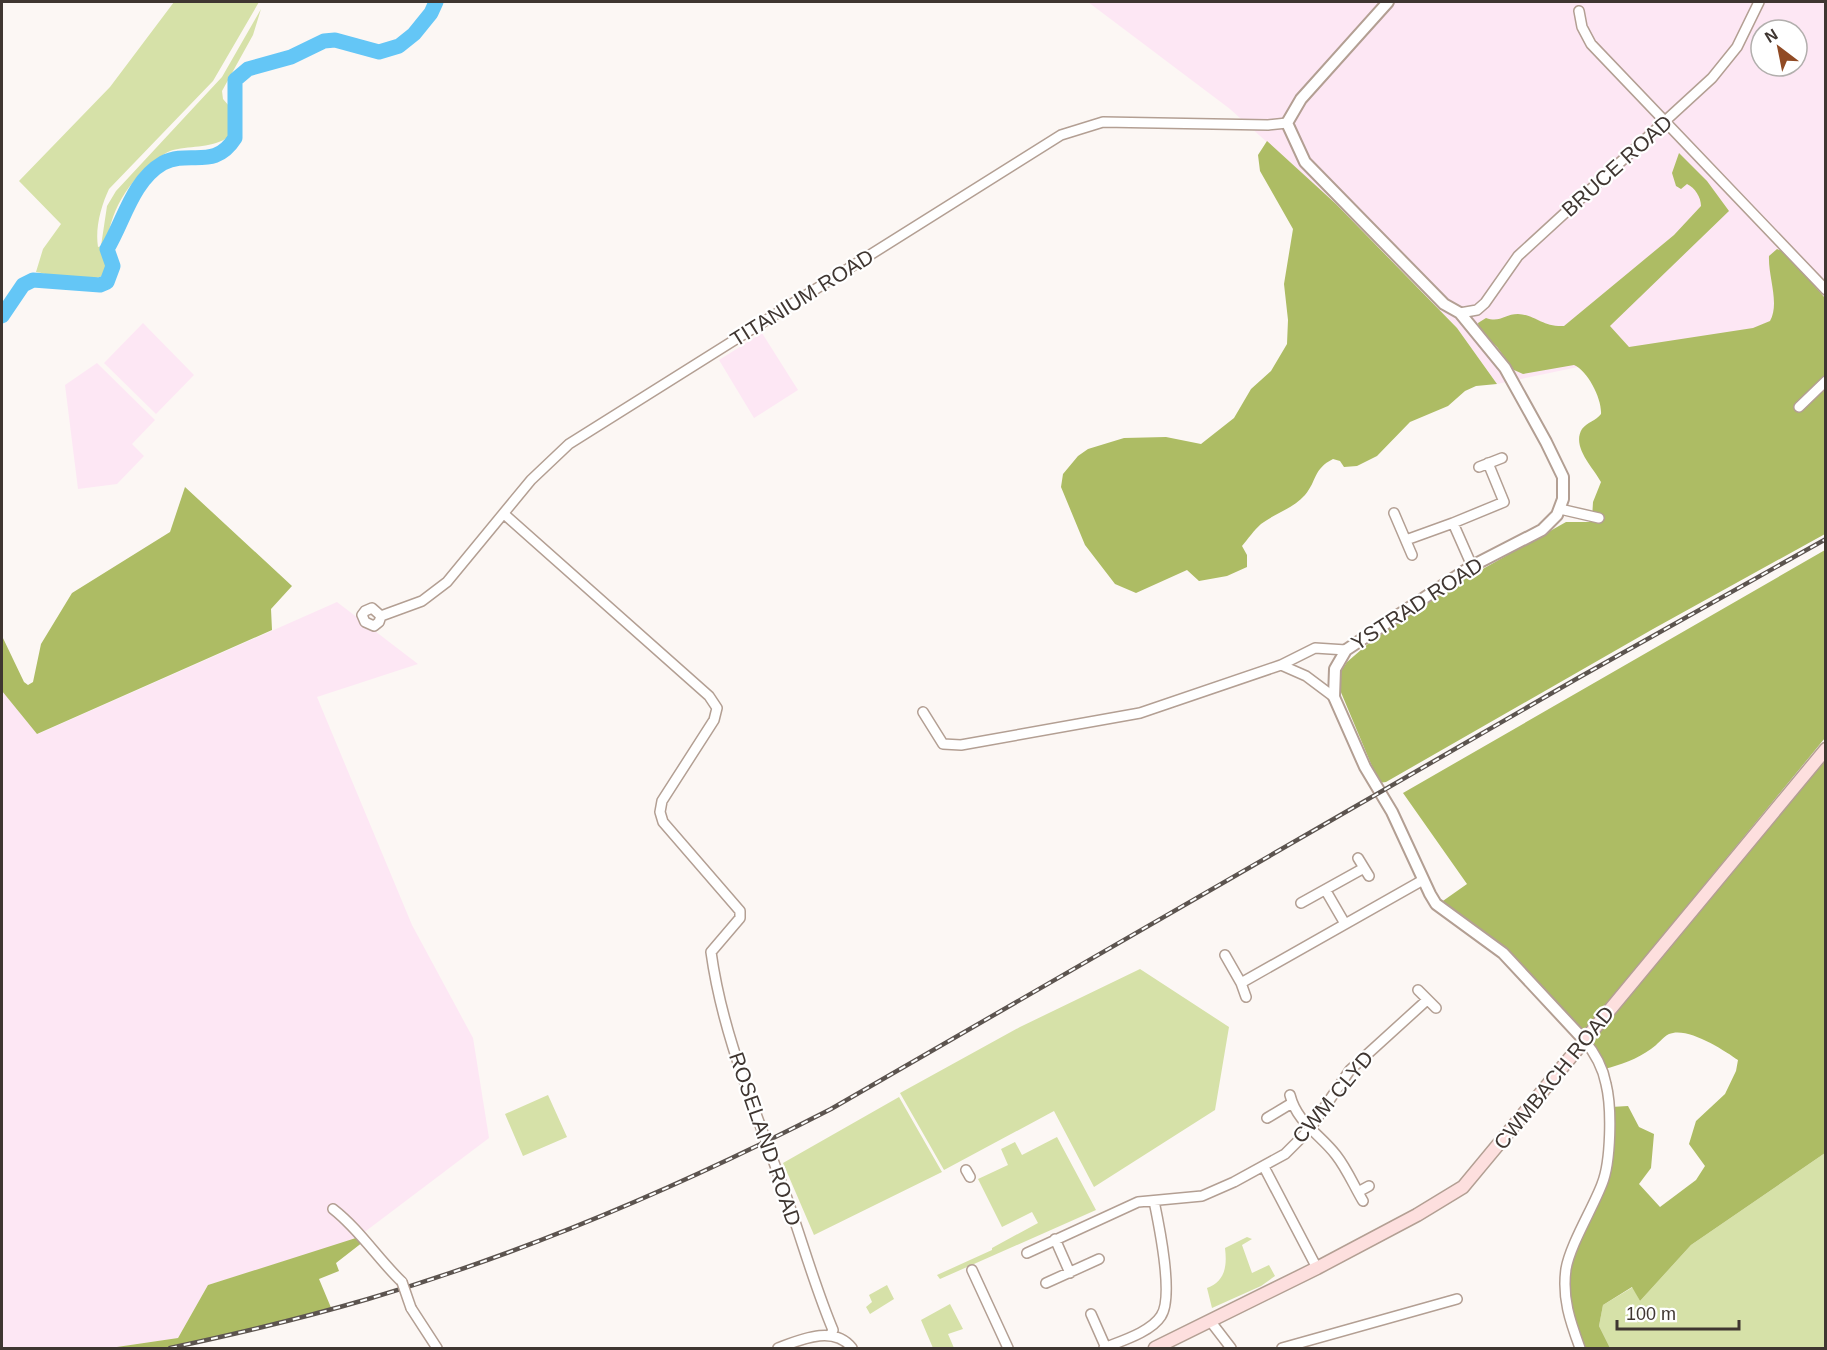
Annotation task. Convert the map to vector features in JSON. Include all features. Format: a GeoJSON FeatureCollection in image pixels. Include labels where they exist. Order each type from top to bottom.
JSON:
{"type":"FeatureCollection","features":[{"type":"Feature","properties":{"kind":"main road","name":"CWMBACH ROAD"},"geometry":{"type":"LineString","coordinates":[[1155,1348],[1317,1268],[1417,1215],[1463,1186],[1826,749]]}},
{"type":"Feature","properties":{"kind":"street"},"geometry":{"type":"LineString","coordinates":[[1388,2],[1301,99],[1287,123],[1301,156],[1311,169],[1444,304],[1461,313],[1505,368],[1563,477],[1563,500],[1560,509],[1599,518]]}},
{"type":"Feature","properties":{"kind":"street","name":"BRUCE ROAD"},"geometry":{"type":"LineString","coordinates":[[1461,313],[1477,310],[1485,303],[1518,256],[1665,123],[1726,62],[1748,27],[1759,2]]}},
{"type":"Feature","properties":{"kind":"street"},"geometry":{"type":"LineString","coordinates":[[1579,11],[1582,27],[1591,44],[1826,290]]}},
{"type":"Feature","properties":{"kind":"street","name":"TITANIUM ROAD"},"geometry":{"type":"LineString","coordinates":[[381,616],[422,601],[439,590],[531,480],[569,444],[1061,135],[1103,122],[1268,125],[1287,123]]}},
{"type":"Feature","properties":{"kind":"street"},"geometry":{"type":"LineString","coordinates":[[1799,407],[1826,381]]}},
{"type":"Feature","properties":{"kind":"street"},"geometry":{"type":"LineString","coordinates":[[1406,540],[1509,500],[1484,465],[1502,458]]}},
{"type":"Feature","properties":{"kind":"street","name":"YSTRAD ROAD"},"geometry":{"type":"LineString","coordinates":[[1560,509],[1542,530],[1472,566],[1346,650],[1335,669],[1334,697],[1365,767],[1392,812],[1436,904],[1503,953],[1595,1053],[1609,1104],[1608,1152],[1604,1181],[1567,1265],[1564,1290],[1568,1314],[1580,1348]]}},
{"type":"Feature","properties":{"kind":"street"},"geometry":{"type":"LineString","coordinates":[[1394,513],[1412,555]]}},
{"type":"Feature","properties":{"kind":"street","name":"ROSELAND ROAD"},"geometry":{"type":"LineString","coordinates":[[504,514],[709,696],[717,708],[714,720],[662,801],[660,812],[663,822],[740,911],[740,918],[717,942],[711,952],[716,992],[736,1060],[833,1330],[831,1334]]}},
{"type":"Feature","properties":{"kind":"street"},"geometry":{"type":"LineString","coordinates":[[1453,523],[1472,566]]}},
{"type":"Feature","properties":{"kind":"street"},"geometry":{"type":"LineString","coordinates":[[923,712],[943,744],[961,745],[1140,713],[1281,665],[1315,648],[1346,650]]}},
{"type":"Feature","properties":{"kind":"street"},"geometry":{"type":"LineString","coordinates":[[1281,665],[1306,676],[1334,697]]}},
{"type":"Feature","properties":{"kind":"street"},"geometry":{"type":"LineString","coordinates":[[1300,903],[1366,872],[1358,858]]}},
{"type":"Feature","properties":{"kind":"street"},"geometry":{"type":"LineString","coordinates":[[1241,982],[1344,922],[1423,880]]}},
{"type":"Feature","properties":{"kind":"street"},"geometry":{"type":"LineString","coordinates":[[1326,891],[1344,922]]}},
{"type":"Feature","properties":{"kind":"street"},"geometry":{"type":"LineString","coordinates":[[1225,955],[1241,982],[1246,997]]}},
{"type":"Feature","properties":{"kind":"street"},"geometry":{"type":"LineString","coordinates":[[1418,990],[1436,1008]]}},
{"type":"Feature","properties":{"kind":"street","name":"CWM CLYD"},"geometry":{"type":"LineString","coordinates":[[1027,1253],[1138,1202],[1202,1196],[1264,1167],[1285,1154],[1309,1130],[1350,1071],[1427,1000]]}},
{"type":"Feature","properties":{"kind":"street"},"geometry":{"type":"LineString","coordinates":[[1267,1118],[1291,1099],[1309,1130],[1323,1138],[1339,1158],[1360,1196],[1369,1186]]}},
{"type":"Feature","properties":{"kind":"street"},"geometry":{"type":"LineString","coordinates":[[1264,1167],[1317,1268]]}},
{"type":"Feature","properties":{"kind":"street"},"geometry":{"type":"LineString","coordinates":[[1091,1314],[1105,1348],[1150,1327],[1161,1317],[1168,1297],[1154,1201]]}},
{"type":"Feature","properties":{"kind":"street"},"geometry":{"type":"LineString","coordinates":[[333,1209],[360,1233],[402,1282],[411,1308],[437,1348]]}},
{"type":"Feature","properties":{"kind":"street"},"geometry":{"type":"LineString","coordinates":[[1055,1239],[1070,1272]]}},
{"type":"Feature","properties":{"kind":"street"},"geometry":{"type":"LineString","coordinates":[[1046,1283],[1099,1259]]}},
{"type":"Feature","properties":{"kind":"street"},"geometry":{"type":"LineString","coordinates":[[972,1277],[1008,1348]]}},
{"type":"Feature","properties":{"kind":"street"},"geometry":{"type":"LineString","coordinates":[[1282,1348],[1450,1298]]}},
{"type":"Feature","properties":{"kind":"street"},"geometry":{"type":"LineString","coordinates":[[1211,1322],[1231,1348]]}},
{"type":"Feature","properties":{"kind":"street"},"geometry":{"type":"LineString","coordinates":[[778,1348],[831,1334],[844,1339],[852,1348]]}},
{"type":"Feature","properties":{"kind":"shaded area"},"geometry":{"type":"Polygon","coordinates":[[[1088,2],[1825,2],[1825,346],[1583,366],[1497,384],[1457,328],[1336,204],[1230,109],[1088,2]]]}},
{"type":"Feature","properties":{"kind":"shaded area"},"geometry":{"type":"Polygon","coordinates":[[[143,323],[194,375],[156,414],[104,363],[143,323]]]}},
{"type":"Feature","properties":{"kind":"shaded area"},"geometry":{"type":"Polygon","coordinates":[[[762,333],[798,390],[754,418],[719,360],[762,333]]]}},
{"type":"Feature","properties":{"kind":"shaded area"},"geometry":{"type":"Polygon","coordinates":[[[97,363],[155,420],[132,444],[144,456],[117,484],[78,489],[65,385],[97,363]]]}},
{"type":"Feature","properties":{"kind":"shaded area"},"geometry":{"type":"Polygon","coordinates":[[[337,602],[418,664],[317,697],[412,925],[473,1038],[489,1138],[354,1240],[208,1285],[178,1338],[110,1348],[2,1348],[2,691],[38,734],[337,602]]]}},
{"type":"Feature","properties":{"kind":"green space"},"geometry":{"type":"Polygon","coordinates":[[[174,2],[259,2],[213,81],[109,189],[99,217],[98,247],[101,246],[107,206],[116,191],[222,77],[261,9],[253,35],[222,91],[223,99],[236,114],[230,136],[209,145],[170,151],[141,173],[122,198],[110,225],[107,240],[107,272],[101,276],[84,279],[36,272],[43,249],[61,224],[19,181],[110,87],[174,2]]]}},
{"type":"Feature","properties":{"kind":"green space"},"geometry":{"type":"Polygon","coordinates":[[[1267,141],[1336,204],[1457,328],[1497,384],[1476,386],[1465,391],[1448,406],[1410,422],[1377,456],[1357,466],[1344,467],[1340,461],[1333,459],[1327,463],[1300,500],[1261,524],[1242,546],[1247,555],[1247,567],[1227,576],[1199,581],[1187,570],[1136,593],[1115,584],[1085,545],[1061,487],[1063,474],[1078,456],[1088,449],[1124,438],[1166,437],[1201,444],[1234,418],[1251,389],[1271,371],[1287,344],[1288,320],[1284,284],[1293,229],[1260,171],[1258,155],[1267,141]]]}},
{"type":"Feature","properties":{"kind":"green space"},"geometry":{"type":"Polygon","coordinates":[[[1679,153],[1707,181],[1729,211],[1610,326],[1629,347],[1753,328],[1770,321],[1774,298],[1769,256],[1777,249],[1785,252],[1825,298],[1825,534],[1653,629],[1386,782],[1379,783],[1340,690],[1341,671],[1347,662],[1376,637],[1458,583],[1566,522],[1589,522],[1592,519],[1593,502],[1601,482],[1579,443],[1582,429],[1601,414],[1597,393],[1589,379],[1574,365],[1523,374],[1514,370],[1497,347],[1479,330],[1478,323],[1486,318],[1499,319],[1518,314],[1530,316],[1550,325],[1564,326],[1674,235],[1701,206],[1699,196],[1690,186],[1687,184],[1681,189],[1676,186],[1672,173],[1679,153]]]}},
{"type":"Feature","properties":{"kind":"green space"},"geometry":{"type":"Polygon","coordinates":[[[185,487],[292,586],[271,609],[272,630],[37,734],[2,691],[2,636],[24,682],[28,685],[33,682],[41,644],[72,593],[170,532],[185,487]]]}},
{"type":"Feature","properties":{"kind":"green space"},"geometry":{"type":"Polygon","coordinates":[[[1825,550],[1825,738],[1588,1027],[1579,1029],[1504,952],[1440,903],[1467,884],[1403,793],[1825,550]]]}},
{"type":"Feature","properties":{"kind":"green space"},"geometry":{"type":"Polygon","coordinates":[[[1825,756],[1825,1153],[1691,1245],[1640,1301],[1632,1287],[1603,1305],[1599,1326],[1610,1348],[1581,1348],[1570,1313],[1568,1265],[1608,1181],[1611,1107],[1628,1106],[1639,1127],[1654,1134],[1651,1168],[1639,1184],[1660,1207],[1696,1180],[1705,1166],[1689,1144],[1696,1121],[1725,1094],[1736,1071],[1738,1060],[1705,1040],[1677,1032],[1667,1035],[1651,1049],[1634,1059],[1604,1069],[1590,1042],[1825,756]]]}},
{"type":"Feature","properties":{"kind":"green space"},"geometry":{"type":"Polygon","coordinates":[[[1140,969],[1229,1027],[1215,1110],[1094,1187],[1054,1111],[944,1170],[900,1093],[1020,1027],[1140,969]]]}},
{"type":"Feature","properties":{"kind":"green space"},"geometry":{"type":"Polygon","coordinates":[[[548,1095],[567,1137],[523,1156],[505,1114],[548,1095]]]}},
{"type":"Feature","properties":{"kind":"green space"},"geometry":{"type":"Polygon","coordinates":[[[899,1097],[942,1172],[814,1235],[783,1163],[899,1097]]]}},
{"type":"Feature","properties":{"kind":"green space"},"geometry":{"type":"Polygon","coordinates":[[[1057,1137],[1096,1210],[940,1279],[937,1275],[992,1250],[1038,1223],[1032,1212],[1002,1227],[978,1179],[1008,1165],[1001,1149],[1015,1142],[1022,1155],[1057,1137]]]}},
{"type":"Feature","properties":{"kind":"green space"},"geometry":{"type":"Polygon","coordinates":[[[1825,1153],[1825,1348],[1610,1348],[1599,1326],[1603,1305],[1633,1287],[1640,1301],[1691,1245],[1825,1153]]]}},
{"type":"Feature","properties":{"kind":"green space"},"geometry":{"type":"Polygon","coordinates":[[[359,1237],[363,1242],[336,1263],[339,1271],[319,1279],[332,1310],[172,1348],[110,1348],[178,1338],[208,1285],[359,1237]]]}},
{"type":"Feature","properties":{"kind":"green space"},"geometry":{"type":"Polygon","coordinates":[[[1247,1237],[1252,1239],[1242,1245],[1252,1273],[1269,1265],[1275,1276],[1261,1286],[1212,1308],[1207,1288],[1222,1277],[1226,1260],[1225,1248],[1247,1237]]]}},
{"type":"Feature","properties":{"kind":"green space"},"geometry":{"type":"Polygon","coordinates":[[[887,1285],[894,1299],[870,1314],[866,1307],[872,1302],[869,1295],[887,1285]]]}},
{"type":"Feature","properties":{"kind":"green space"},"geometry":{"type":"Polygon","coordinates":[[[950,1304],[963,1329],[948,1334],[954,1348],[933,1348],[921,1320],[950,1304]]]}},
{"type":"Feature","properties":{"kind":"waterway"},"geometry":{"type":"LineString","coordinates":[[2,316],[23,285],[33,280],[100,285],[107,282],[113,266],[107,249],[130,202],[144,180],[163,163],[173,159],[201,158],[219,154],[235,138],[235,80],[248,69],[291,57],[324,41],[335,40],[379,52],[399,46],[414,34],[431,13],[436,2]]}},
{"type":"Feature","properties":{"kind":"railway"},"geometry":{"type":"LineString","coordinates":[[170,1348],[344,1306],[487,1260],[604,1215],[775,1137],[831,1109],[1578,678],[1826,539]]}}]}
